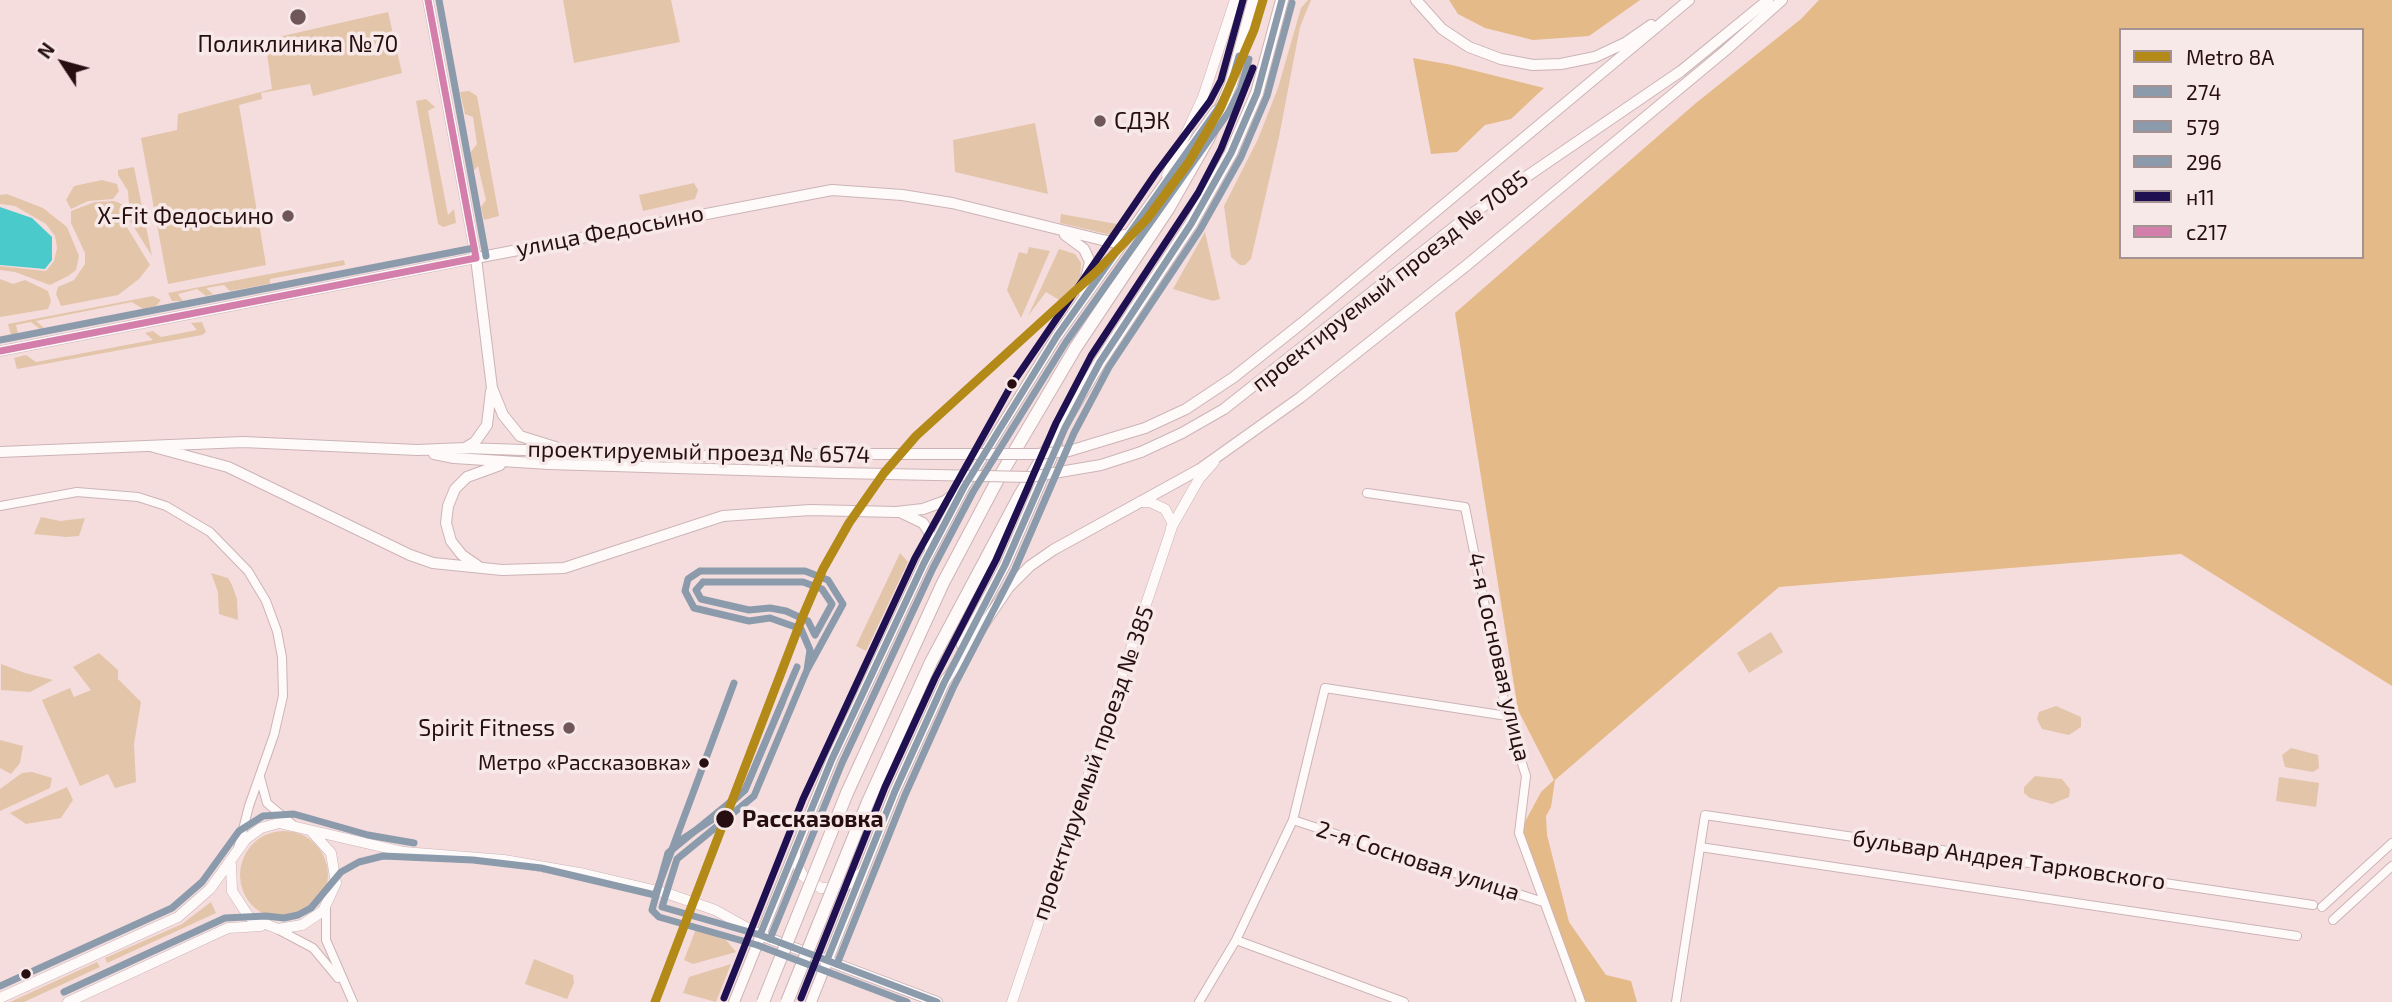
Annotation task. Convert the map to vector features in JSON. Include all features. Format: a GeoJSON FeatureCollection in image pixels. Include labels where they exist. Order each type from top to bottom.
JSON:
{"type":"FeatureCollection","features":[{"type":"Feature","properties":{"kind":"main road"},"geometry":{"type":"LineString","coordinates":[[763,1002],[847,793],[943,583],[996,481],[1076,347],[1183,184],[1209,137],[1231,84],[1254,0]]}},
{"type":"Feature","properties":{"kind":"main road"},"geometry":{"type":"LineString","coordinates":[[787,1002],[868,802],[963,597],[1020,495],[1100,362],[1191,223],[1231,153],[1257,93],[1282,0]]}},
{"type":"Feature","properties":{"kind":"main road"},"geometry":{"type":"LineString","coordinates":[[1416,0],[1441,29],[1469,47],[1501,59],[1533,65],[1560,64],[1595,57],[1625,43],[1689,0]]}},
{"type":"Feature","properties":{"kind":"main road","name":"проектируемый проезд № 7085"},"geometry":{"type":"LineString","coordinates":[[1145,428],[1186,409],[1292,331],[1588,88],[1689,0]]}},
{"type":"Feature","properties":{"kind":"main road","name":"проектируемый проезд № 7085"},"geometry":{"type":"LineString","coordinates":[[1141,452],[1224,409],[1463,220],[1681,71],[1768,0]]}},
{"type":"Feature","properties":{"kind":"main road"},"geometry":{"type":"LineString","coordinates":[[944,683],[1009,587],[1030,566],[1053,550],[1226,451],[1301,397],[1467,265],[1726,50],[1782,0]]}},
{"type":"Feature","properties":{"kind":"main road"},"geometry":{"type":"LineString","coordinates":[[734,1002],[797,840],[930,552],[964,487],[1000,425],[1077,305],[1165,179],[1200,135],[1231,84]]}},
{"type":"Feature","properties":{"kind":"main road","name":"улица Федосьино"},"geometry":{"type":"LineString","coordinates":[[475,258],[832,190],[917,197],[1113,242],[1136,224]]}},
{"type":"Feature","properties":{"kind":"main road"},"geometry":{"type":"LineString","coordinates":[[1057,230],[1084,249],[1090,261],[1088,278],[1077,305]]}},
{"type":"Feature","properties":{"kind":"main road"},"geometry":{"type":"LineString","coordinates":[[465,448],[475,442],[487,425],[492,388],[475,258]]}},
{"type":"Feature","properties":{"kind":"main road"},"geometry":{"type":"LineString","coordinates":[[811,1002],[865,866],[944,683],[1005,565],[1050,460],[1100,362]]}},
{"type":"Feature","properties":{"kind":"main road"},"geometry":{"type":"LineString","coordinates":[[492,388],[513,431],[527,439],[568,451]]}},
{"type":"Feature","properties":{"kind":"main road","name":"проектируемый проезд № 6574"},"geometry":{"type":"LineString","coordinates":[[0,452],[243,442],[417,450],[465,448],[699,456],[1037,454],[1069,451],[1145,428]]}},
{"type":"Feature","properties":{"kind":"main road"},"geometry":{"type":"LineString","coordinates":[[150,446],[228,467],[410,555],[433,562],[526,571],[564,568],[723,516],[810,510],[896,512],[934,505],[964,487]]}},
{"type":"Feature","properties":{"kind":"main road","name":"проектируемый проезд № 6574"},"geometry":{"type":"LineString","coordinates":[[417,450],[454,458],[518,462],[1030,477],[1101,465],[1141,452]]}},
{"type":"Feature","properties":{"kind":"main road"},"geometry":{"type":"LineString","coordinates":[[481,568],[462,555],[451,541],[446,514],[451,497],[461,482],[475,472],[518,462]]}},
{"type":"Feature","properties":{"kind":"main road"},"geometry":{"type":"LineString","coordinates":[[896,512],[923,523],[931,540],[930,552]]}},
{"type":"Feature","properties":{"kind":"main road"},"geometry":{"type":"LineString","coordinates":[[760,935],[937,1002]]}},
{"type":"Feature","properties":{"kind":"street"},"geometry":{"type":"LineString","coordinates":[[428,0],[475,258]]}},
{"type":"Feature","properties":{"kind":"street"},"geometry":{"type":"LineString","coordinates":[[1165,179],[1203,97],[1236,0]]}},
{"type":"Feature","properties":{"kind":"street","name":"улица Федосьино"},"geometry":{"type":"LineString","coordinates":[[0,351],[475,258]]}},
{"type":"Feature","properties":{"kind":"street","name":"проектируемый проезд № 385"},"geometry":{"type":"LineString","coordinates":[[1012,1002],[1172,526],[1199,479],[1226,451]]}},
{"type":"Feature","properties":{"kind":"street"},"geometry":{"type":"LineString","coordinates":[[0,506],[77,492],[129,495],[166,506],[225,544],[261,591],[272,618],[282,657],[282,707],[230,872],[234,897],[249,917],[265,926]]}},
{"type":"Feature","properties":{"kind":"street","name":"4-я Сосновая улица"},"geometry":{"type":"LineString","coordinates":[[1367,493],[1465,507],[1507,716],[1526,776],[1519,833],[1581,1002]]}},
{"type":"Feature","properties":{"kind":"street"},"geometry":{"type":"LineString","coordinates":[[1138,502],[1150,502],[1165,509],[1172,526]]}},
{"type":"Feature","properties":{"kind":"street"},"geometry":{"type":"LineString","coordinates":[[1199,1002],[1236,940],[1293,820],[1325,688],[1507,716]]}},
{"type":"Feature","properties":{"kind":"street"},"geometry":{"type":"LineString","coordinates":[[260,774],[261,791],[267,803],[292,824],[309,830],[404,852],[504,860],[585,874],[666,893],[715,910],[760,935]]}},
{"type":"Feature","properties":{"kind":"street","name":"бульвар Андрея Тарковского"},"geometry":{"type":"LineString","coordinates":[[2297,936],[1700,846],[1705,815],[2317,906],[2392,842]]}},
{"type":"Feature","properties":{"kind":"street","name":"2-я Сосновая улица"},"geometry":{"type":"LineString","coordinates":[[1293,820],[1543,902]]}},
{"type":"Feature","properties":{"kind":"street"},"geometry":{"type":"LineString","coordinates":[[0,998],[178,917],[211,889],[236,851],[261,828],[292,824]]}},
{"type":"Feature","properties":{"kind":"street"},"geometry":{"type":"LineString","coordinates":[[309,830],[327,847],[335,864],[335,883],[327,906],[326,940],[353,1002]]}},
{"type":"Feature","properties":{"kind":"street"},"geometry":{"type":"LineString","coordinates":[[797,840],[795,855],[798,870],[808,881],[821,888],[844,887],[856,879],[865,866]]}},
{"type":"Feature","properties":{"kind":"street"},"geometry":{"type":"LineString","coordinates":[[1676,1002],[1700,846]]}},
{"type":"Feature","properties":{"kind":"street"},"geometry":{"type":"LineString","coordinates":[[2333,920],[2392,866]]}},
{"type":"Feature","properties":{"kind":"street"},"geometry":{"type":"LineString","coordinates":[[278,929],[308,923],[327,906]]}},
{"type":"Feature","properties":{"kind":"street"},"geometry":{"type":"LineString","coordinates":[[68,1002],[228,928],[265,926],[278,929],[313,948],[348,992]]}},
{"type":"Feature","properties":{"kind":"street"},"geometry":{"type":"LineString","coordinates":[[1236,940],[1404,1002]]}},
{"type":"Feature","properties":{"kind":"shaded area"},"geometry":{"type":"Polygon","coordinates":[[[563,0],[671,0],[680,42],[574,63],[563,0]]]}},
{"type":"Feature","properties":{"kind":"shaded area"},"geometry":{"type":"Polygon","coordinates":[[[1311,0],[1300,27],[1279,137],[1251,259],[1245,265],[1240,265],[1231,257],[1224,206],[1258,139],[1278,88],[1301,8],[1311,0]]]}},
{"type":"Feature","properties":{"kind":"shaded area"},"geometry":{"type":"Polygon","coordinates":[[[1449,0],[1640,0],[1589,36],[1533,40],[1485,28],[1458,14],[1449,0]]]}},
{"type":"Feature","properties":{"kind":"shaded area"},"geometry":{"type":"Polygon","coordinates":[[[1819,0],[2392,0],[2392,686],[2181,554],[1779,587],[1555,780],[1551,807],[1546,816],[1547,835],[1569,922],[1606,975],[1631,981],[1637,1002],[1583,1002],[1519,833],[1541,792],[1554,780],[1518,710],[1455,313],[1696,103],[1801,19],[1819,0]]]}},
{"type":"Feature","properties":{"kind":"shaded area"},"geometry":{"type":"Polygon","coordinates":[[[388,12],[402,73],[313,96],[310,84],[261,93],[262,99],[239,105],[266,265],[168,284],[141,138],[177,130],[178,114],[272,89],[265,40],[388,12]]]}},
{"type":"Feature","properties":{"kind":"shaded area"},"geometry":{"type":"Polygon","coordinates":[[[1413,58],[1544,88],[1511,119],[1485,125],[1457,152],[1431,154],[1413,58]]]}},
{"type":"Feature","properties":{"kind":"shaded area"},"geometry":{"type":"Polygon","coordinates":[[[469,91],[477,96],[499,216],[484,220],[481,207],[486,200],[478,166],[473,171],[470,153],[477,144],[473,117],[465,114],[460,92],[469,91]]]}},
{"type":"Feature","properties":{"kind":"shaded area"},"geometry":{"type":"Polygon","coordinates":[[[426,99],[435,107],[428,111],[448,215],[454,209],[456,223],[443,227],[438,224],[416,101],[426,99]]]}},
{"type":"Feature","properties":{"kind":"shaded area"},"geometry":{"type":"Polygon","coordinates":[[[1035,123],[1048,194],[955,172],[953,140],[1035,123]]]}},
{"type":"Feature","properties":{"kind":"shaded area"},"geometry":{"type":"Polygon","coordinates":[[[134,167],[152,256],[130,221],[128,191],[118,175],[118,170],[134,167]]]}},
{"type":"Feature","properties":{"kind":"shaded area"},"geometry":{"type":"Polygon","coordinates":[[[102,180],[117,184],[119,191],[113,199],[88,201],[71,209],[66,200],[74,186],[102,180]]]}},
{"type":"Feature","properties":{"kind":"shaded area"},"geometry":{"type":"Polygon","coordinates":[[[694,183],[698,190],[695,199],[643,211],[639,195],[694,183]]]}},
{"type":"Feature","properties":{"kind":"shaded area"},"geometry":{"type":"Polygon","coordinates":[[[7,194],[43,208],[67,227],[79,256],[76,270],[50,285],[15,272],[0,270],[0,266],[46,271],[54,261],[57,248],[55,236],[46,224],[15,206],[0,204],[0,195],[7,194]]]}},
{"type":"Feature","properties":{"kind":"shaded area"},"geometry":{"type":"Polygon","coordinates":[[[114,201],[124,205],[125,224],[150,265],[139,279],[118,295],[61,306],[56,294],[58,287],[74,280],[85,264],[85,253],[71,223],[71,211],[95,202],[114,201]]]}},
{"type":"Feature","properties":{"kind":"shaded area"},"geometry":{"type":"Polygon","coordinates":[[[1061,214],[1117,224],[1122,229],[1111,235],[1060,223],[1061,214]]]}},
{"type":"Feature","properties":{"kind":"shaded area"},"geometry":{"type":"Polygon","coordinates":[[[1205,232],[1220,299],[1213,301],[1173,289],[1205,232]]]}},
{"type":"Feature","properties":{"kind":"shaded area"},"geometry":{"type":"Polygon","coordinates":[[[1029,247],[1050,251],[1021,318],[1007,290],[1019,252],[1027,254],[1029,247]]]}},
{"type":"Feature","properties":{"kind":"shaded area"},"geometry":{"type":"Polygon","coordinates":[[[1059,249],[1075,254],[1081,263],[1080,281],[1066,304],[1046,292],[1028,316],[1059,249]]]}},
{"type":"Feature","properties":{"kind":"shaded area"},"geometry":{"type":"Polygon","coordinates":[[[344,260],[345,265],[270,279],[270,284],[230,291],[224,285],[206,288],[213,294],[206,296],[197,289],[178,294],[183,301],[172,301],[168,293],[344,260]]]}},
{"type":"Feature","properties":{"kind":"shaded area"},"geometry":{"type":"Polygon","coordinates":[[[0,279],[13,284],[25,280],[48,291],[51,301],[48,309],[0,317],[0,279]]]}},
{"type":"Feature","properties":{"kind":"shaded area"},"geometry":{"type":"Polygon","coordinates":[[[153,296],[161,300],[156,306],[143,309],[132,302],[36,321],[44,328],[40,329],[31,322],[16,325],[18,334],[11,335],[8,324],[153,296]]]}},
{"type":"Feature","properties":{"kind":"shaded area"},"geometry":{"type":"Polygon","coordinates":[[[202,322],[206,332],[202,335],[17,369],[14,358],[26,355],[36,362],[153,340],[145,333],[153,331],[161,337],[197,330],[191,323],[202,322]]]}},
{"type":"Feature","properties":{"kind":"shaded area"},"geometry":{"type":"Polygon","coordinates":[[[41,517],[60,521],[85,518],[79,536],[66,537],[34,534],[41,517]]]}},
{"type":"Feature","properties":{"kind":"shaded area"},"geometry":{"type":"Polygon","coordinates":[[[900,553],[908,562],[866,651],[856,646],[900,553]]]}},
{"type":"Feature","properties":{"kind":"shaded area"},"geometry":{"type":"Polygon","coordinates":[[[211,573],[228,578],[237,599],[238,620],[219,614],[218,592],[211,573]]]}},
{"type":"Feature","properties":{"kind":"shaded area"},"geometry":{"type":"Polygon","coordinates":[[[1771,632],[1783,652],[1749,673],[1737,653],[1771,632]]]}},
{"type":"Feature","properties":{"kind":"shaded area"},"geometry":{"type":"Polygon","coordinates":[[[99,653],[118,670],[118,679],[141,702],[134,744],[136,782],[115,788],[108,774],[80,786],[42,700],[70,688],[74,697],[91,690],[73,667],[99,653]]]}},
{"type":"Feature","properties":{"kind":"shaded area"},"geometry":{"type":"Polygon","coordinates":[[[1,664],[53,680],[30,692],[1,690],[1,664]]]}},
{"type":"Feature","properties":{"kind":"shaded area"},"geometry":{"type":"Polygon","coordinates":[[[2056,706],[2081,717],[2081,727],[2069,735],[2042,729],[2037,719],[2039,712],[2056,706]]]}},
{"type":"Feature","properties":{"kind":"shaded area"},"geometry":{"type":"Polygon","coordinates":[[[0,740],[23,746],[20,763],[11,774],[0,768],[0,740]]]}},
{"type":"Feature","properties":{"kind":"shaded area"},"geometry":{"type":"Polygon","coordinates":[[[2291,748],[2318,755],[2319,768],[2313,772],[2285,767],[2282,755],[2291,748]]]}},
{"type":"Feature","properties":{"kind":"shaded area"},"geometry":{"type":"Polygon","coordinates":[[[32,772],[52,778],[50,788],[0,811],[0,789],[22,773],[32,772]]]}},
{"type":"Feature","properties":{"kind":"shaded area"},"geometry":{"type":"Polygon","coordinates":[[[2035,776],[2062,779],[2070,789],[2069,797],[2052,804],[2030,798],[2024,793],[2024,787],[2035,776]]]}},
{"type":"Feature","properties":{"kind":"shaded area"},"geometry":{"type":"Polygon","coordinates":[[[2279,777],[2319,783],[2316,807],[2276,801],[2279,777]]]}},
{"type":"Feature","properties":{"kind":"shaded area"},"geometry":{"type":"Polygon","coordinates":[[[67,787],[73,800],[61,818],[26,824],[10,813],[67,787]]]}},
{"type":"Feature","properties":{"kind":"shaded area"},"geometry":{"type":"Polygon","coordinates":[[[284,831],[309,838],[321,850],[328,875],[321,900],[309,912],[284,919],[259,912],[247,900],[240,875],[247,850],[259,838],[284,831]]]}},
{"type":"Feature","properties":{"kind":"shaded area"},"geometry":{"type":"Polygon","coordinates":[[[211,902],[216,913],[107,963],[105,958],[182,924],[211,902]]]}},
{"type":"Feature","properties":{"kind":"shaded area"},"geometry":{"type":"Polygon","coordinates":[[[696,929],[726,940],[736,952],[693,964],[684,960],[696,929]]]}},
{"type":"Feature","properties":{"kind":"shaded area"},"geometry":{"type":"Polygon","coordinates":[[[534,959],[573,975],[574,983],[567,999],[525,984],[534,959]]]}},
{"type":"Feature","properties":{"kind":"shaded area"},"geometry":{"type":"Polygon","coordinates":[[[97,962],[100,967],[24,1002],[10,1002],[97,962]]]}},
{"type":"Feature","properties":{"kind":"shaded area"},"geometry":{"type":"Polygon","coordinates":[[[731,964],[716,1002],[683,993],[689,977],[731,964]]]}},
{"type":"Feature","properties":{"kind":"water"},"geometry":{"type":"Polygon","coordinates":[[[0,207],[32,218],[52,237],[52,260],[45,269],[0,265],[0,207]]]}},
{"type":"Feature","properties":{"kind":"metro line","name":"8А"},"geometry":{"type":"LineString","coordinates":[[655,1002],[802,618],[823,569],[849,523],[884,473],[916,436],[1096,272],[1147,219],[1189,162],[1220,109],[1254,30],[1263,0]]}},
{"type":"Feature","properties":{"kind":"transit line","name":"с217"},"geometry":{"type":"LineString","coordinates":[[428,0],[476,258]]}},
{"type":"Feature","properties":{"kind":"transit line","name":"296"},"geometry":{"type":"LineString","coordinates":[[439,0],[486,256]]}},
{"type":"Feature","properties":{"kind":"transit line","name":"н11"},"geometry":{"type":"LineString","coordinates":[[724,998],[803,799],[915,558],[1012,384],[1156,173],[1210,101],[1221,80],[1243,0]]}},
{"type":"Feature","properties":{"kind":"transit line","name":"274"},"geometry":{"type":"LineString","coordinates":[[827,960],[895,791],[944,683],[1005,565],[1065,428],[1100,362],[1191,224],[1231,153],[1257,93],[1282,0]]}},
{"type":"Feature","properties":{"kind":"transit line","name":"579"},"geometry":{"type":"LineString","coordinates":[[837,964],[905,795],[953,688],[1015,569],[1074,433],[1109,367],[1200,230],[1241,157],[1267,96],[1292,3]]}},
{"type":"Feature","properties":{"kind":"transit line","name":"274"},"geometry":{"type":"LineString","coordinates":[[760,935],[832,759],[924,563],[964,487],[1057,336],[1219,107],[1231,84],[1239,56]]}},
{"type":"Feature","properties":{"kind":"transit line","name":"579"},"geometry":{"type":"LineString","coordinates":[[770,939],[842,763],[933,568],[973,492],[1066,342],[1228,113],[1241,88],[1249,59]]}},
{"type":"Feature","properties":{"kind":"transit line","name":"н11"},"geometry":{"type":"LineString","coordinates":[[801,998],[885,787],[935,678],[996,560],[1056,423],[1091,356],[1198,193],[1221,149],[1253,68]]}},
{"type":"Feature","properties":{"kind":"transit line","name":"296"},"geometry":{"type":"LineString","coordinates":[[0,340],[474,248]]}},
{"type":"Feature","properties":{"kind":"transit line","name":"с217"},"geometry":{"type":"LineString","coordinates":[[0,351],[476,258]]}},
{"type":"Feature","properties":{"kind":"transit line","name":"274"},"geometry":{"type":"LineString","coordinates":[[700,571],[805,571],[828,580],[843,604],[807,670],[810,650],[801,629],[770,618],[749,621],[694,608],[685,591],[688,579],[700,571]]}},
{"type":"Feature","properties":{"kind":"transit line","name":"579"},"geometry":{"type":"LineString","coordinates":[[703,582],[803,582],[822,589],[832,604],[815,635],[808,621],[786,611],[770,608],[749,610],[701,599],[696,590],[703,582]]}},
{"type":"Feature","properties":{"kind":"transit line","name":"579"},"geometry":{"type":"LineString","coordinates":[[797,667],[745,790],[668,853],[652,910],[659,917],[757,945],[907,1002]]}},
{"type":"Feature","properties":{"kind":"transit line","name":"274"},"geometry":{"type":"LineString","coordinates":[[807,670],[754,796],[677,859],[662,907],[760,935],[937,1002]]}},
{"type":"Feature","properties":{"kind":"transit line","name":"296"},"geometry":{"type":"LineString","coordinates":[[64,992],[225,918],[284,918],[298,915],[311,908],[341,872],[359,862],[383,856],[473,860],[541,868],[655,895],[734,683]]}},
{"type":"Feature","properties":{"kind":"transit line","name":"296"},"geometry":{"type":"LineString","coordinates":[[668,854],[678,842],[716,817],[745,790],[782,703]]}},
{"type":"Feature","properties":{"kind":"transit line","name":"296"},"geometry":{"type":"LineString","coordinates":[[0,986],[172,908],[202,882],[239,831],[263,816],[294,814],[368,835],[414,843]]}},
{"type":"Feature","properties":{"kind":"place","name":"Поликлиника №70"},"geometry":{"type":"Point","coordinates":[298,17]}},
{"type":"Feature","properties":{"kind":"place","name":"СДЭК"},"geometry":{"type":"Point","coordinates":[1100,121]}},
{"type":"Feature","properties":{"kind":"place","name":"X-Fit Федосьино"},"geometry":{"type":"Point","coordinates":[288,216]}},
{"type":"Feature","properties":{"kind":"place","name":"Spirit Fitness"},"geometry":{"type":"Point","coordinates":[569,728]}},
{"type":"Feature","properties":{"kind":"place","name":"Метро «Рассказовка»"},"geometry":{"type":"Point","coordinates":[704,763]}},
{"type":"Feature","properties":{"kind":"place","name":"Рассказовка"},"geometry":{"type":"Point","coordinates":[725,819]}}]}
